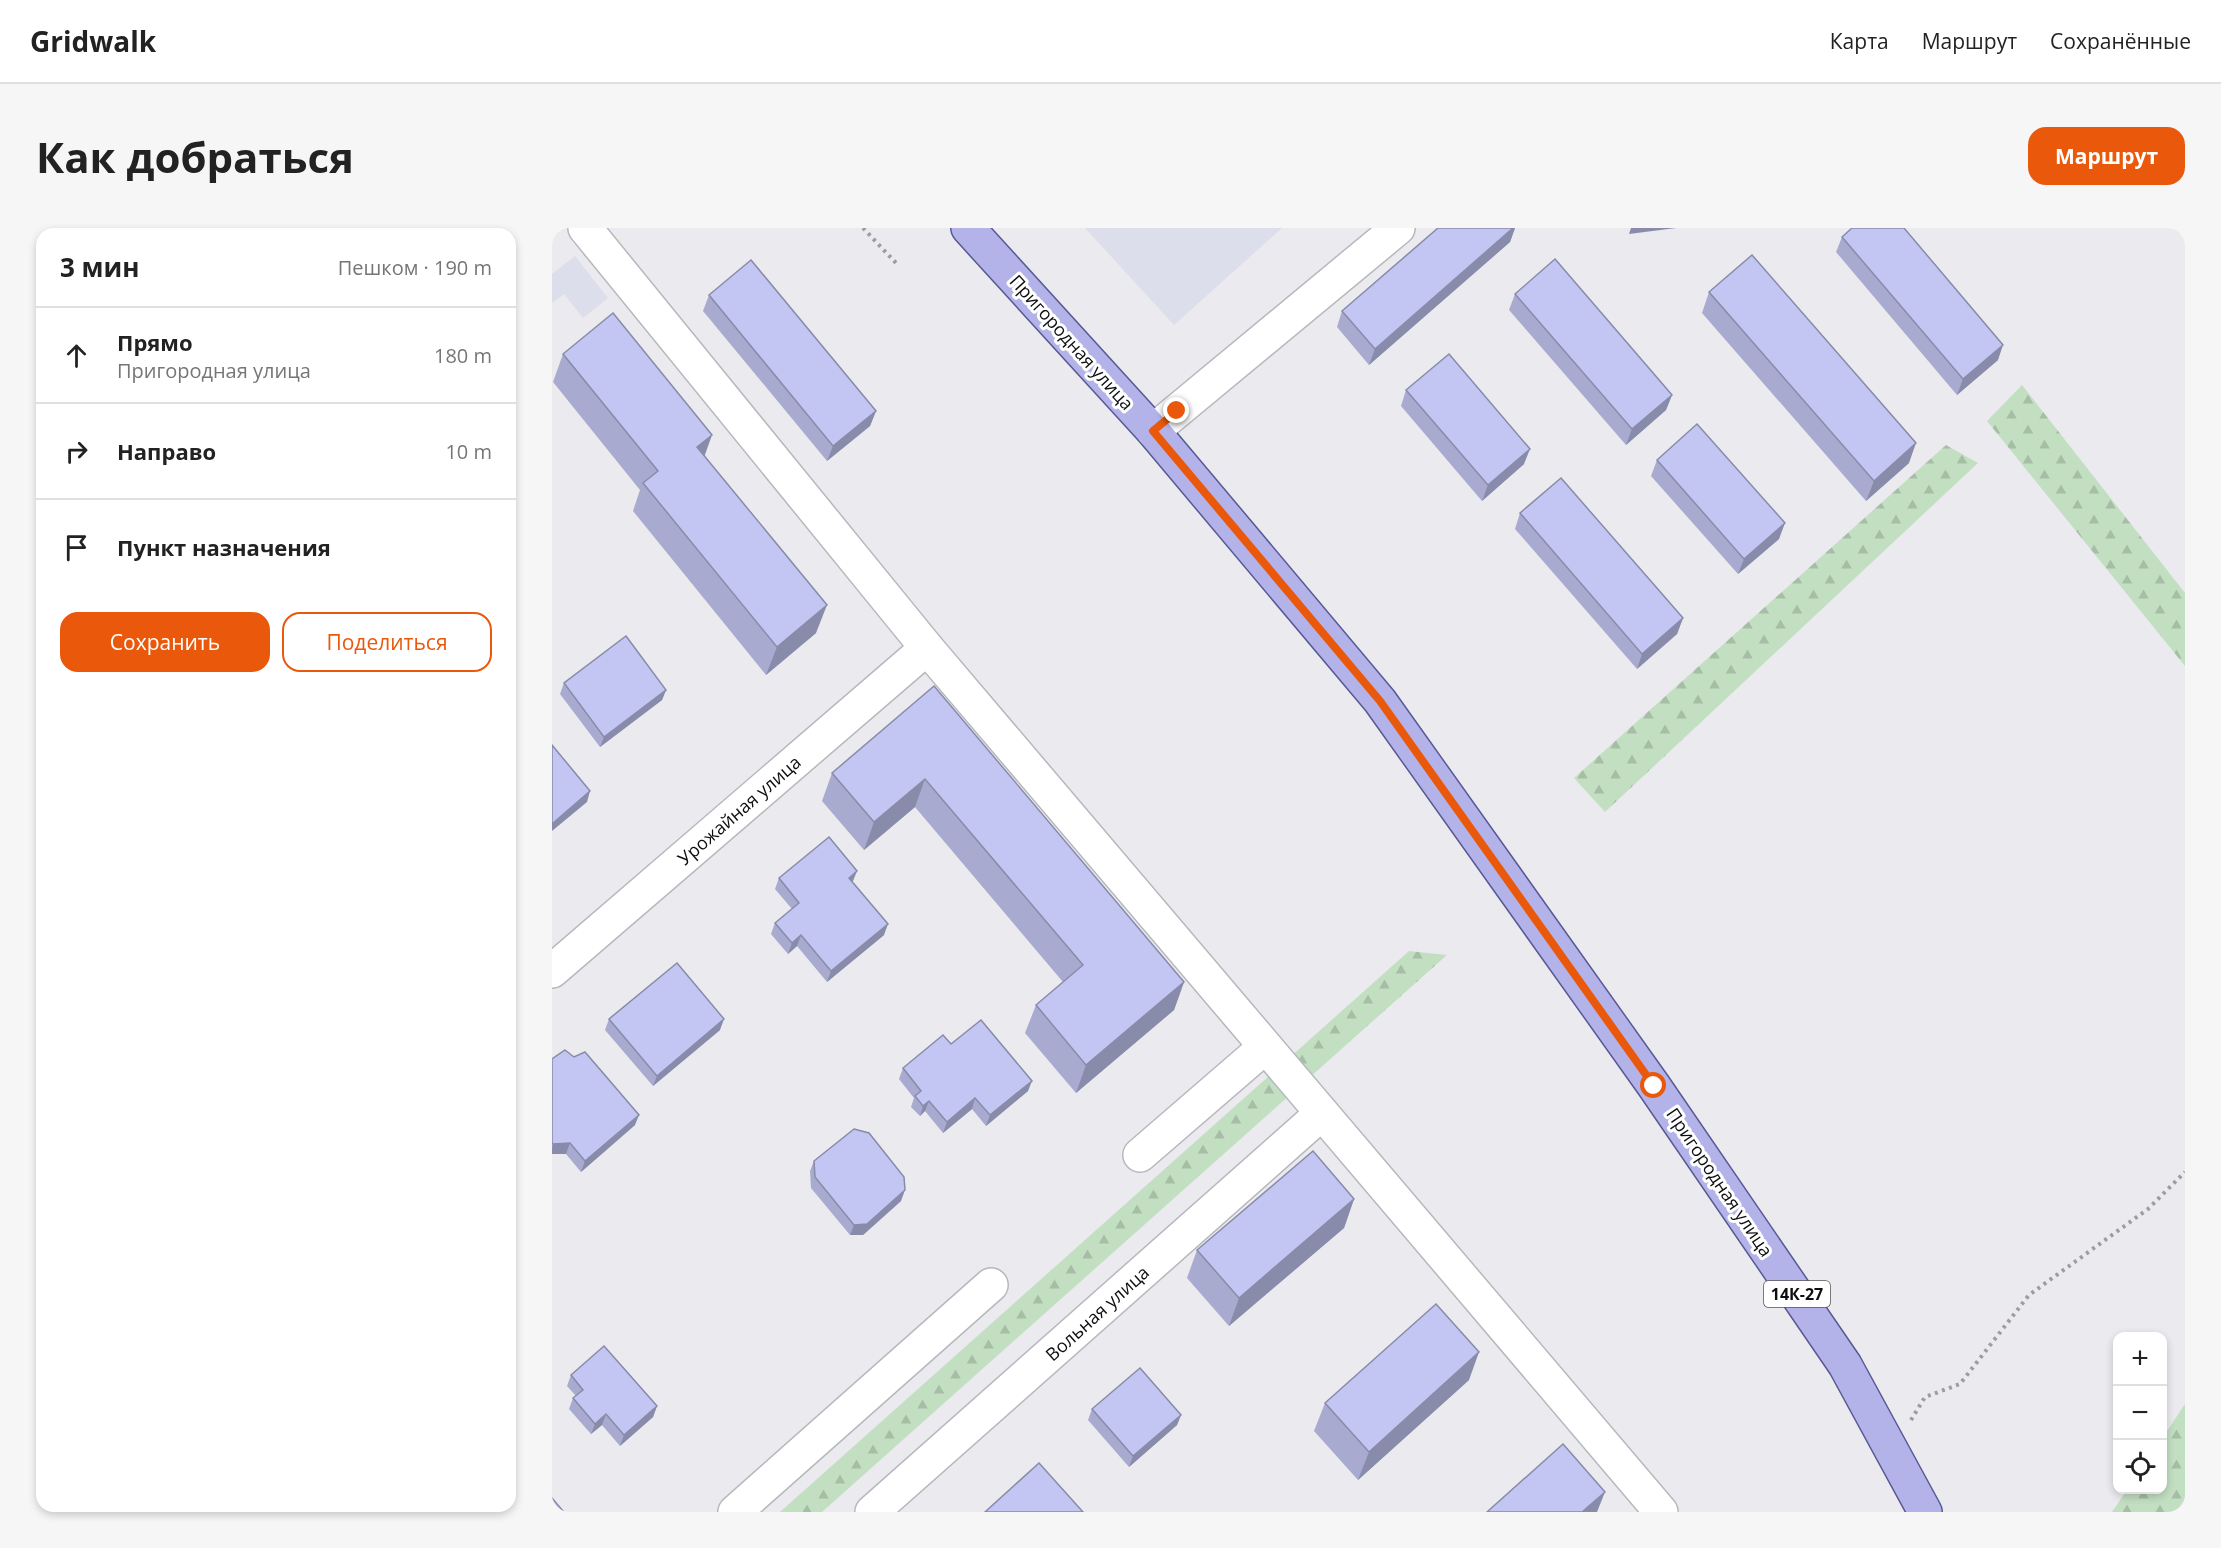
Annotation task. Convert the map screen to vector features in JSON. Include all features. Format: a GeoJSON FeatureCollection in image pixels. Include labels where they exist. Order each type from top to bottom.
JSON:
{"type":"FeatureCollection","features":[{"type":"Feature","properties":{"kind":"main road","name":"Пригородная улица"},"geometry":{"type":"LineString","coordinates":[[968,228],[1153,431],[1380,701],[1654,1086],[1845,1365],[1925,1512]]}},
{"type":"Feature","properties":{"kind":"street"},"geometry":{"type":"LineString","coordinates":[[585,228],[927,648],[1661,1512]]}},
{"type":"Feature","properties":{"kind":"street"},"geometry":{"type":"LineString","coordinates":[[1153,431],[1398,228]]}},
{"type":"Feature","properties":{"kind":"street","name":"Урожайная улица"},"geometry":{"type":"LineString","coordinates":[[552,971],[927,648]]}},
{"type":"Feature","properties":{"kind":"street"},"geometry":{"type":"LineString","coordinates":[[1140,1155],[1265,1047]]}},
{"type":"Feature","properties":{"kind":"street","name":"Вольная улица"},"geometry":{"type":"LineString","coordinates":[[872,1512],[1321,1114]]}},
{"type":"Feature","properties":{"kind":"street"},"geometry":{"type":"LineString","coordinates":[[735,1512],[991,1285]]}},
{"type":"Feature","properties":{"kind":"path"},"geometry":{"type":"LineString","coordinates":[[863,228],[896,263]]}},
{"type":"Feature","properties":{"kind":"path"},"geometry":{"type":"LineString","coordinates":[[1909,1423],[1925,1397],[1960,1384],[2029,1295],[2148,1209],[2185,1172]]}},
{"type":"Feature","properties":{"kind":"shaded area"},"geometry":{"type":"Polygon","coordinates":[[[1085,228],[1282,228],[1174,325],[1085,228]]]}},
{"type":"Feature","properties":{"kind":"shaded area"},"geometry":{"type":"Polygon","coordinates":[[[575,256],[608,298],[583,318],[564,294],[552,303],[552,274],[575,256]]]}},
{"type":"Feature","properties":{"kind":"green space"},"geometry":{"type":"Polygon","coordinates":[[[2022,385],[2185,593],[2185,666],[1987,421],[2022,385]]]}},
{"type":"Feature","properties":{"kind":"green space"},"geometry":{"type":"Polygon","coordinates":[[[1946,445],[1978,463],[1605,812],[1574,778],[1946,445]]]}},
{"type":"Feature","properties":{"kind":"green space"},"geometry":{"type":"Polygon","coordinates":[[[1409,951],[1447,955],[822,1512],[780,1512],[1409,951]]]}},
{"type":"Feature","properties":{"kind":"green space"},"geometry":{"type":"Polygon","coordinates":[[[2185,1404],[2185,1512],[2112,1512],[2124,1494],[2167,1494],[2167,1431],[2185,1404]]]}},
{"type":"Feature","properties":{"kind":"building"},"geometry":{"type":"Polygon","coordinates":[[[1438,228],[1513,228],[1375,349],[1342,311],[1438,228]]]}},
{"type":"Feature","properties":{"kind":"building"},"geometry":{"type":"Polygon","coordinates":[[[1852,228],[1904,228],[2003,345],[1963,379],[1842,237],[1852,228]]]}},
{"type":"Feature","properties":{"kind":"building"},"geometry":{"type":"Polygon","coordinates":[[[1752,255],[1916,443],[1874,481],[1709,292],[1752,255]]]}},
{"type":"Feature","properties":{"kind":"building"},"geometry":{"type":"Polygon","coordinates":[[[1555,259],[1672,395],[1632,429],[1515,294],[1555,259]]]}},
{"type":"Feature","properties":{"kind":"building"},"geometry":{"type":"Polygon","coordinates":[[[751,260],[876,411],[833,446],[709,295],[751,260]]]}},
{"type":"Feature","properties":{"kind":"building"},"geometry":{"type":"Polygon","coordinates":[[[613,313],[712,435],[697,447],[827,605],[777,647],[643,483],[658,471],[563,354],[613,313]]]}},
{"type":"Feature","properties":{"kind":"building"},"geometry":{"type":"Polygon","coordinates":[[[1449,354],[1530,449],[1488,485],[1406,390],[1449,354]]]}},
{"type":"Feature","properties":{"kind":"building"},"geometry":{"type":"Polygon","coordinates":[[[1697,424],[1785,523],[1744,559],[1657,460],[1697,424]]]}},
{"type":"Feature","properties":{"kind":"building"},"geometry":{"type":"Polygon","coordinates":[[[1561,478],[1683,618],[1642,654],[1520,513],[1561,478]]]}},
{"type":"Feature","properties":{"kind":"building"},"geometry":{"type":"Polygon","coordinates":[[[626,636],[666,690],[604,737],[564,683],[626,636]]]}},
{"type":"Feature","properties":{"kind":"building"},"geometry":{"type":"Polygon","coordinates":[[[934,686],[1184,982],[1086,1065],[1036,1005],[1083,965],[925,779],[874,822],[832,773],[934,686]]]}},
{"type":"Feature","properties":{"kind":"building"},"geometry":{"type":"Polygon","coordinates":[[[552,745],[590,791],[552,824],[552,745]]]}},
{"type":"Feature","properties":{"kind":"building"},"geometry":{"type":"Polygon","coordinates":[[[829,837],[857,871],[849,878],[888,924],[831,971],[801,935],[792,943],[775,923],[799,903],[779,878],[829,837]]]}},
{"type":"Feature","properties":{"kind":"building"},"geometry":{"type":"Polygon","coordinates":[[[677,963],[724,1019],[657,1076],[609,1019],[677,963]]]}},
{"type":"Feature","properties":{"kind":"building"},"geometry":{"type":"Polygon","coordinates":[[[981,1020],[1032,1081],[990,1115],[975,1098],[947,1122],[929,1101],[923,1106],[915,1096],[921,1091],[903,1068],[943,1035],[951,1044],[981,1020]]]}},
{"type":"Feature","properties":{"kind":"building"},"geometry":{"type":"Polygon","coordinates":[[[565,1050],[574,1057],[585,1052],[639,1115],[585,1161],[570,1143],[553,1144],[552,1142],[552,1059],[565,1050]]]}},
{"type":"Feature","properties":{"kind":"building"},"geometry":{"type":"Polygon","coordinates":[[[854,1129],[869,1133],[904,1177],[905,1190],[867,1224],[854,1225],[815,1177],[814,1161],[854,1129]]]}},
{"type":"Feature","properties":{"kind":"building"},"geometry":{"type":"Polygon","coordinates":[[[1313,1151],[1354,1199],[1239,1298],[1197,1250],[1313,1151]]]}},
{"type":"Feature","properties":{"kind":"building"},"geometry":{"type":"Polygon","coordinates":[[[1436,1304],[1479,1352],[1369,1452],[1325,1403],[1436,1304]]]}},
{"type":"Feature","properties":{"kind":"building"},"geometry":{"type":"Polygon","coordinates":[[[604,1346],[657,1406],[624,1435],[606,1414],[595,1424],[573,1398],[583,1390],[571,1375],[604,1346]]]}},
{"type":"Feature","properties":{"kind":"building"},"geometry":{"type":"Polygon","coordinates":[[[1140,1368],[1181,1415],[1133,1456],[1092,1409],[1140,1368]]]}},
{"type":"Feature","properties":{"kind":"building"},"geometry":{"type":"Polygon","coordinates":[[[1563,1444],[1605,1492],[1582,1512],[1487,1512],[1563,1444]]]}},
{"type":"Feature","properties":{"kind":"building"},"geometry":{"type":"Polygon","coordinates":[[[1039,1463],[1083,1512],[985,1512],[1039,1463]]]}},
{"type":"Feature","properties":{"kind":"building"},"geometry":{"type":"Polygon","coordinates":[[[552,1498],[563,1511],[552,1512],[552,1498]]]}},
{"type":"Feature","properties":{"kind":"route"},"geometry":{"type":"LineString","coordinates":[[1177,411],[1153,431],[1380,701],[1654,1086]]}}]}
